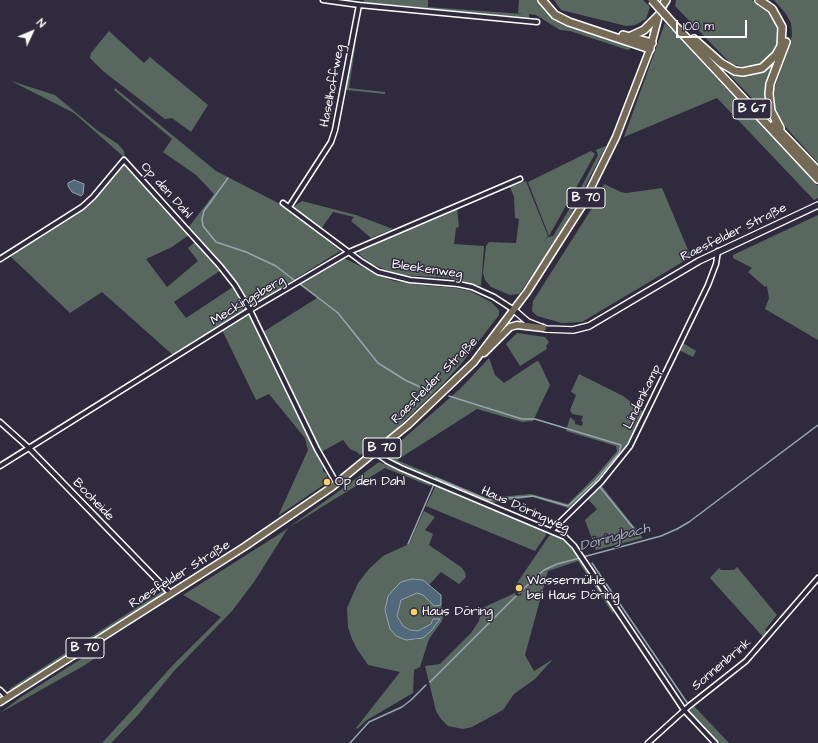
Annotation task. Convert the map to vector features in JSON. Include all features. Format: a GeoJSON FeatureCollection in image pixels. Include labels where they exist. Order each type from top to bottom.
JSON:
{"type":"FeatureCollection","features":[{"type":"Feature","properties":{"kind":"highway"},"geometry":{"type":"LineString","coordinates":[[542,0],[555,15],[569,22],[651,46]]}},
{"type":"Feature","properties":{"kind":"highway"},"geometry":{"type":"LineString","coordinates":[[547,0],[554,10],[563,16],[575,21],[629,36],[651,46]]}},
{"type":"Feature","properties":{"kind":"highway","name":"B 67"},"geometry":{"type":"LineString","coordinates":[[652,0],[694,39],[818,171]]}},
{"type":"Feature","properties":{"kind":"highway","name":"B 67"},"geometry":{"type":"LineString","coordinates":[[657,0],[818,179]]}},
{"type":"Feature","properties":{"kind":"highway"},"geometry":{"type":"LineString","coordinates":[[661,8],[666,0]]}},
{"type":"Feature","properties":{"kind":"highway"},"geometry":{"type":"LineString","coordinates":[[694,39],[721,64],[735,71],[743,72],[762,68],[773,59],[781,46],[782,27],[772,9],[759,0]]}},
{"type":"Feature","properties":{"kind":"highway"},"geometry":{"type":"LineString","coordinates":[[766,0],[780,13],[786,32],[783,53],[770,84],[769,106],[775,120],[795,146]]}},
{"type":"Feature","properties":{"kind":"highway"},"geometry":{"type":"LineString","coordinates":[[629,36],[644,30],[659,16]]}},
{"type":"Feature","properties":{"kind":"main road","name":"B 70"},"geometry":{"type":"LineString","coordinates":[[514,310],[560,242],[593,185],[616,137],[651,46],[662,0]]}},
{"type":"Feature","properties":{"kind":"main road","name":"Raesfelder Straße"},"geometry":{"type":"LineString","coordinates":[[0,702],[170,594],[337,484],[408,425],[474,362],[514,310],[528,322],[543,328],[566,330],[589,326],[679,272],[718,251],[818,205]]}},
{"type":"Feature","properties":{"kind":"main road"},"geometry":{"type":"LineString","coordinates":[[474,362],[510,327],[517,325],[543,328]]}},
{"type":"Feature","properties":{"kind":"street"},"geometry":{"type":"LineString","coordinates":[[323,0],[359,5],[537,22]]}},
{"type":"Feature","properties":{"kind":"street","name":"Haselhoffweg"},"geometry":{"type":"LineString","coordinates":[[289,207],[330,142],[335,130],[359,5]]}},
{"type":"Feature","properties":{"kind":"street","name":"Op den Dahl"},"geometry":{"type":"LineString","coordinates":[[0,259],[82,207],[93,197],[124,160],[224,270],[250,310],[317,449],[337,484]]}},
{"type":"Feature","properties":{"kind":"street","name":"Meckingsberg"},"geometry":{"type":"LineString","coordinates":[[0,466],[250,310],[349,252],[520,179]]}},
{"type":"Feature","properties":{"kind":"street","name":"Bleekenweg"},"geometry":{"type":"LineString","coordinates":[[283,203],[370,267],[386,275],[410,280],[472,287],[494,297],[514,310]]}},
{"type":"Feature","properties":{"kind":"street","name":"Lindenkamp"},"geometry":{"type":"LineString","coordinates":[[552,530],[601,482],[630,446],[708,286],[716,264],[718,251]]}},
{"type":"Feature","properties":{"kind":"street","name":"Booheide"},"geometry":{"type":"LineString","coordinates":[[0,422],[29,448],[170,594]]}},
{"type":"Feature","properties":{"kind":"street","name":"Haus Döringweg"},"geometry":{"type":"LineString","coordinates":[[376,453],[387,461],[401,468],[552,530],[565,537],[580,555],[684,710],[715,743]]}},
{"type":"Feature","properties":{"kind":"street","name":"Sonnenbrink"},"geometry":{"type":"LineString","coordinates":[[648,743],[684,710],[746,661],[818,578]]}},
{"type":"Feature","properties":{"kind":"street"},"geometry":{"type":"LineString","coordinates":[[0,690],[7,697]]}},
{"type":"Feature","properties":{"kind":"green space"},"geometry":{"type":"Polygon","coordinates":[[[364,0],[428,0],[428,7],[523,14],[518,13],[519,0],[540,0],[546,10],[555,17],[634,46],[628,50],[570,31],[560,30],[536,15],[529,14],[529,18],[363,2],[364,0]]]}},
{"type":"Feature","properties":{"kind":"green space"},"geometry":{"type":"Polygon","coordinates":[[[554,0],[643,0],[650,7],[646,19],[635,25],[626,26],[561,10],[554,0]]]}},
{"type":"Feature","properties":{"kind":"green space"},"geometry":{"type":"Polygon","coordinates":[[[676,0],[751,0],[757,2],[768,7],[781,29],[778,46],[770,57],[761,64],[750,68],[731,64],[675,6],[676,0]]]}},
{"type":"Feature","properties":{"kind":"green space"},"geometry":{"type":"Polygon","coordinates":[[[774,0],[818,0],[818,163],[782,123],[775,112],[774,89],[790,45],[792,34],[791,23],[786,14],[774,0]]]}},
{"type":"Feature","properties":{"kind":"green space"},"geometry":{"type":"Polygon","coordinates":[[[665,23],[818,186],[818,198],[814,200],[717,98],[624,137],[665,23]]]}},
{"type":"Feature","properties":{"kind":"green space"},"geometry":{"type":"Polygon","coordinates":[[[109,31],[144,63],[150,57],[208,105],[191,132],[172,118],[165,119],[103,71],[90,58],[91,53],[109,31]]]}},
{"type":"Feature","properties":{"kind":"green space"},"geometry":{"type":"Polygon","coordinates":[[[357,35],[349,88],[385,92],[385,94],[346,90],[357,35]]]}},
{"type":"Feature","properties":{"kind":"green space"},"geometry":{"type":"Polygon","coordinates":[[[777,57],[767,91],[766,102],[770,117],[722,67],[745,74],[777,57]]]}},
{"type":"Feature","properties":{"kind":"green space"},"geometry":{"type":"Polygon","coordinates":[[[11,81],[55,95],[98,131],[118,144],[124,151],[125,158],[74,113],[11,81]]]}},
{"type":"Feature","properties":{"kind":"green space"},"geometry":{"type":"Polygon","coordinates":[[[115,88],[216,171],[286,207],[340,251],[253,305],[249,304],[228,272],[188,228],[214,194],[196,175],[163,152],[172,139],[114,90],[115,88]]]}},
{"type":"Feature","properties":{"kind":"green space"},"geometry":{"type":"Polygon","coordinates":[[[606,146],[560,235],[519,294],[510,295],[491,287],[485,280],[483,273],[486,246],[489,242],[516,243],[519,219],[515,218],[514,197],[510,187],[526,181],[548,236],[544,242],[548,237],[553,236],[573,203],[598,155],[596,150],[606,146]]]}},
{"type":"Feature","properties":{"kind":"green space"},"geometry":{"type":"Polygon","coordinates":[[[591,151],[595,154],[549,236],[528,182],[591,151]]]}},
{"type":"Feature","properties":{"kind":"green space"},"geometry":{"type":"Polygon","coordinates":[[[122,165],[126,165],[189,235],[172,247],[146,259],[167,287],[198,261],[188,248],[195,242],[221,270],[174,302],[186,318],[233,287],[246,307],[245,311],[175,357],[102,292],[70,313],[9,255],[83,209],[94,199],[122,165]]]}},
{"type":"Feature","properties":{"kind":"green space"},"geometry":{"type":"Polygon","coordinates":[[[604,184],[626,193],[662,188],[691,257],[582,322],[562,323],[537,316],[532,311],[533,301],[594,205],[604,184]]]}},
{"type":"Feature","properties":{"kind":"green space"},"geometry":{"type":"Polygon","coordinates":[[[302,201],[356,215],[393,229],[371,238],[351,221],[354,217],[333,212],[321,229],[293,207],[302,201]]]}},
{"type":"Feature","properties":{"kind":"green space"},"geometry":{"type":"Polygon","coordinates":[[[457,208],[459,227],[456,228],[454,244],[484,246],[481,286],[449,278],[400,275],[371,264],[359,254],[359,250],[457,208]]]}},
{"type":"Feature","properties":{"kind":"green space"},"geometry":{"type":"Polygon","coordinates":[[[818,215],[818,340],[765,309],[769,298],[767,286],[765,287],[748,272],[752,268],[733,258],[733,255],[818,215]]]}},
{"type":"Feature","properties":{"kind":"green space"},"geometry":{"type":"Polygon","coordinates":[[[342,257],[378,275],[394,281],[457,288],[470,291],[491,302],[499,310],[499,315],[462,363],[444,383],[393,432],[360,455],[350,449],[343,440],[321,452],[263,332],[317,298],[298,284],[342,257]]]}},
{"type":"Feature","properties":{"kind":"green space"},"geometry":{"type":"Polygon","coordinates":[[[247,315],[251,316],[323,467],[323,471],[327,474],[327,482],[278,516],[308,450],[305,438],[269,394],[256,400],[222,330],[247,315]]]}},
{"type":"Feature","properties":{"kind":"green space"},"geometry":{"type":"Polygon","coordinates":[[[517,333],[545,337],[549,342],[546,346],[547,349],[520,366],[506,344],[517,333]]]}},
{"type":"Feature","properties":{"kind":"green space"},"geometry":{"type":"Polygon","coordinates":[[[683,343],[696,351],[693,357],[679,350],[683,343]]]}},
{"type":"Feature","properties":{"kind":"green space"},"geometry":{"type":"Polygon","coordinates":[[[489,358],[495,375],[504,383],[537,361],[539,362],[550,385],[533,421],[522,422],[477,409],[397,460],[487,498],[531,494],[568,504],[594,478],[617,451],[616,446],[566,431],[570,417],[575,421],[575,424],[582,426],[583,422],[581,421],[583,416],[572,414],[570,410],[576,395],[571,392],[579,374],[623,396],[644,412],[629,444],[621,455],[598,482],[571,509],[533,497],[491,503],[387,458],[386,454],[461,388],[489,358]]]}},
{"type":"Feature","properties":{"kind":"green space"},"geometry":{"type":"Polygon","coordinates":[[[379,462],[431,484],[430,486],[385,468],[288,528],[254,582],[232,611],[174,671],[138,715],[111,743],[102,743],[174,664],[221,617],[183,595],[281,533],[379,462]]]}},
{"type":"Feature","properties":{"kind":"green space"},"geometry":{"type":"Polygon","coordinates":[[[436,485],[545,531],[546,535],[535,551],[426,506],[436,485]]]}},
{"type":"Feature","properties":{"kind":"green space"},"geometry":{"type":"Polygon","coordinates":[[[601,485],[643,538],[596,550],[585,520],[597,509],[587,498],[601,485]]]}},
{"type":"Feature","properties":{"kind":"green space"},"geometry":{"type":"Polygon","coordinates":[[[424,511],[435,517],[425,530],[433,534],[429,545],[461,567],[465,572],[466,577],[459,584],[441,572],[429,585],[423,580],[412,579],[388,596],[406,640],[420,639],[440,619],[433,619],[431,624],[418,631],[410,630],[403,626],[397,616],[401,600],[411,594],[417,593],[423,595],[434,606],[441,605],[444,612],[442,621],[429,639],[420,667],[414,670],[413,693],[367,720],[357,729],[356,728],[400,672],[368,665],[352,639],[348,627],[347,608],[358,583],[369,569],[383,556],[409,544],[424,511]]]}},
{"type":"Feature","properties":{"kind":"green space"},"geometry":{"type":"Polygon","coordinates":[[[552,534],[568,543],[614,610],[613,614],[578,561],[548,571],[525,655],[534,671],[553,659],[535,679],[514,694],[503,710],[472,727],[463,729],[448,726],[436,711],[425,666],[440,664],[471,633],[479,621],[480,616],[478,610],[515,593],[516,596],[522,595],[519,591],[522,587],[517,583],[549,536],[552,534]]]}},
{"type":"Feature","properties":{"kind":"green space"},"geometry":{"type":"Polygon","coordinates":[[[737,567],[777,615],[765,630],[768,632],[764,638],[710,578],[719,568],[721,570],[734,570],[737,567]]]}},
{"type":"Feature","properties":{"kind":"green space"},"geometry":{"type":"Polygon","coordinates":[[[164,590],[164,595],[103,634],[13,690],[9,689],[164,590]]]}},
{"type":"Feature","properties":{"kind":"green space"},"geometry":{"type":"Polygon","coordinates":[[[100,647],[104,652],[85,665],[0,713],[21,697],[100,647]]]}},
{"type":"Feature","properties":{"kind":"green space"},"geometry":{"type":"Polygon","coordinates":[[[693,705],[729,743],[720,743],[690,711],[693,705]]]}},
{"type":"Feature","properties":{"kind":"water"},"geometry":{"type":"Polygon","coordinates":[[[74,180],[84,184],[83,194],[81,196],[72,192],[68,186],[68,183],[74,180]]]}},
{"type":"Feature","properties":{"kind":"water"},"geometry":{"type":"Polygon","coordinates":[[[412,579],[423,580],[441,595],[441,605],[434,606],[423,595],[417,593],[401,600],[397,616],[403,626],[410,630],[418,631],[431,624],[433,619],[440,619],[431,631],[423,638],[406,640],[396,636],[390,629],[385,610],[388,596],[401,582],[412,579]]]}},
{"type":"Feature","properties":{"kind":"waterway"},"geometry":{"type":"LineString","coordinates":[[228,178],[204,211],[202,219],[203,226],[216,242],[246,252],[276,266],[294,280]]}},
{"type":"Feature","properties":{"kind":"waterway"},"geometry":{"type":"LineString","coordinates":[[299,283],[338,313],[378,363],[405,380],[431,392]]}},
{"type":"Feature","properties":{"kind":"waterway"},"geometry":{"type":"LineString","coordinates":[[449,396],[522,419],[535,419],[621,445],[619,453],[596,480]]}},
{"type":"Feature","properties":{"kind":"waterway","name":"Döringbach"},"geometry":{"type":"LineString","coordinates":[[583,557],[661,536],[677,529],[689,522],[818,425]]}},
{"type":"Feature","properties":{"kind":"waterway"},"geometry":{"type":"LineString","coordinates":[[436,478],[488,500],[533,496],[568,506],[595,481],[639,535]]}},
{"type":"Feature","properties":{"kind":"waterway"},"geometry":{"type":"LineString","coordinates":[[408,544],[434,484]]}},
{"type":"Feature","properties":{"kind":"waterway","name":"Döringbach"},"geometry":{"type":"LineString","coordinates":[[519,593],[544,570],[557,564],[580,558]]}},
{"type":"Feature","properties":{"kind":"waterway"},"geometry":{"type":"LineString","coordinates":[[592,563],[688,704]]}},
{"type":"Feature","properties":{"kind":"waterway","name":"Döringbach"},"geometry":{"type":"LineString","coordinates":[[430,682],[516,596]]}},
{"type":"Feature","properties":{"kind":"waterway","name":"Döringbach"},"geometry":{"type":"LineString","coordinates":[[350,743],[369,722],[402,707],[426,685]]}},
{"type":"Feature","properties":{"kind":"place","name":"Op den Dahl"},"geometry":{"type":"Point","coordinates":[327,482]}},
{"type":"Feature","properties":{"kind":"place","name":"Wassermühle bei Haus Döring"},"geometry":{"type":"Point","coordinates":[519,588]}},
{"type":"Feature","properties":{"kind":"place","name":"Haus Döring"},"geometry":{"type":"Point","coordinates":[414,612]}}]}
